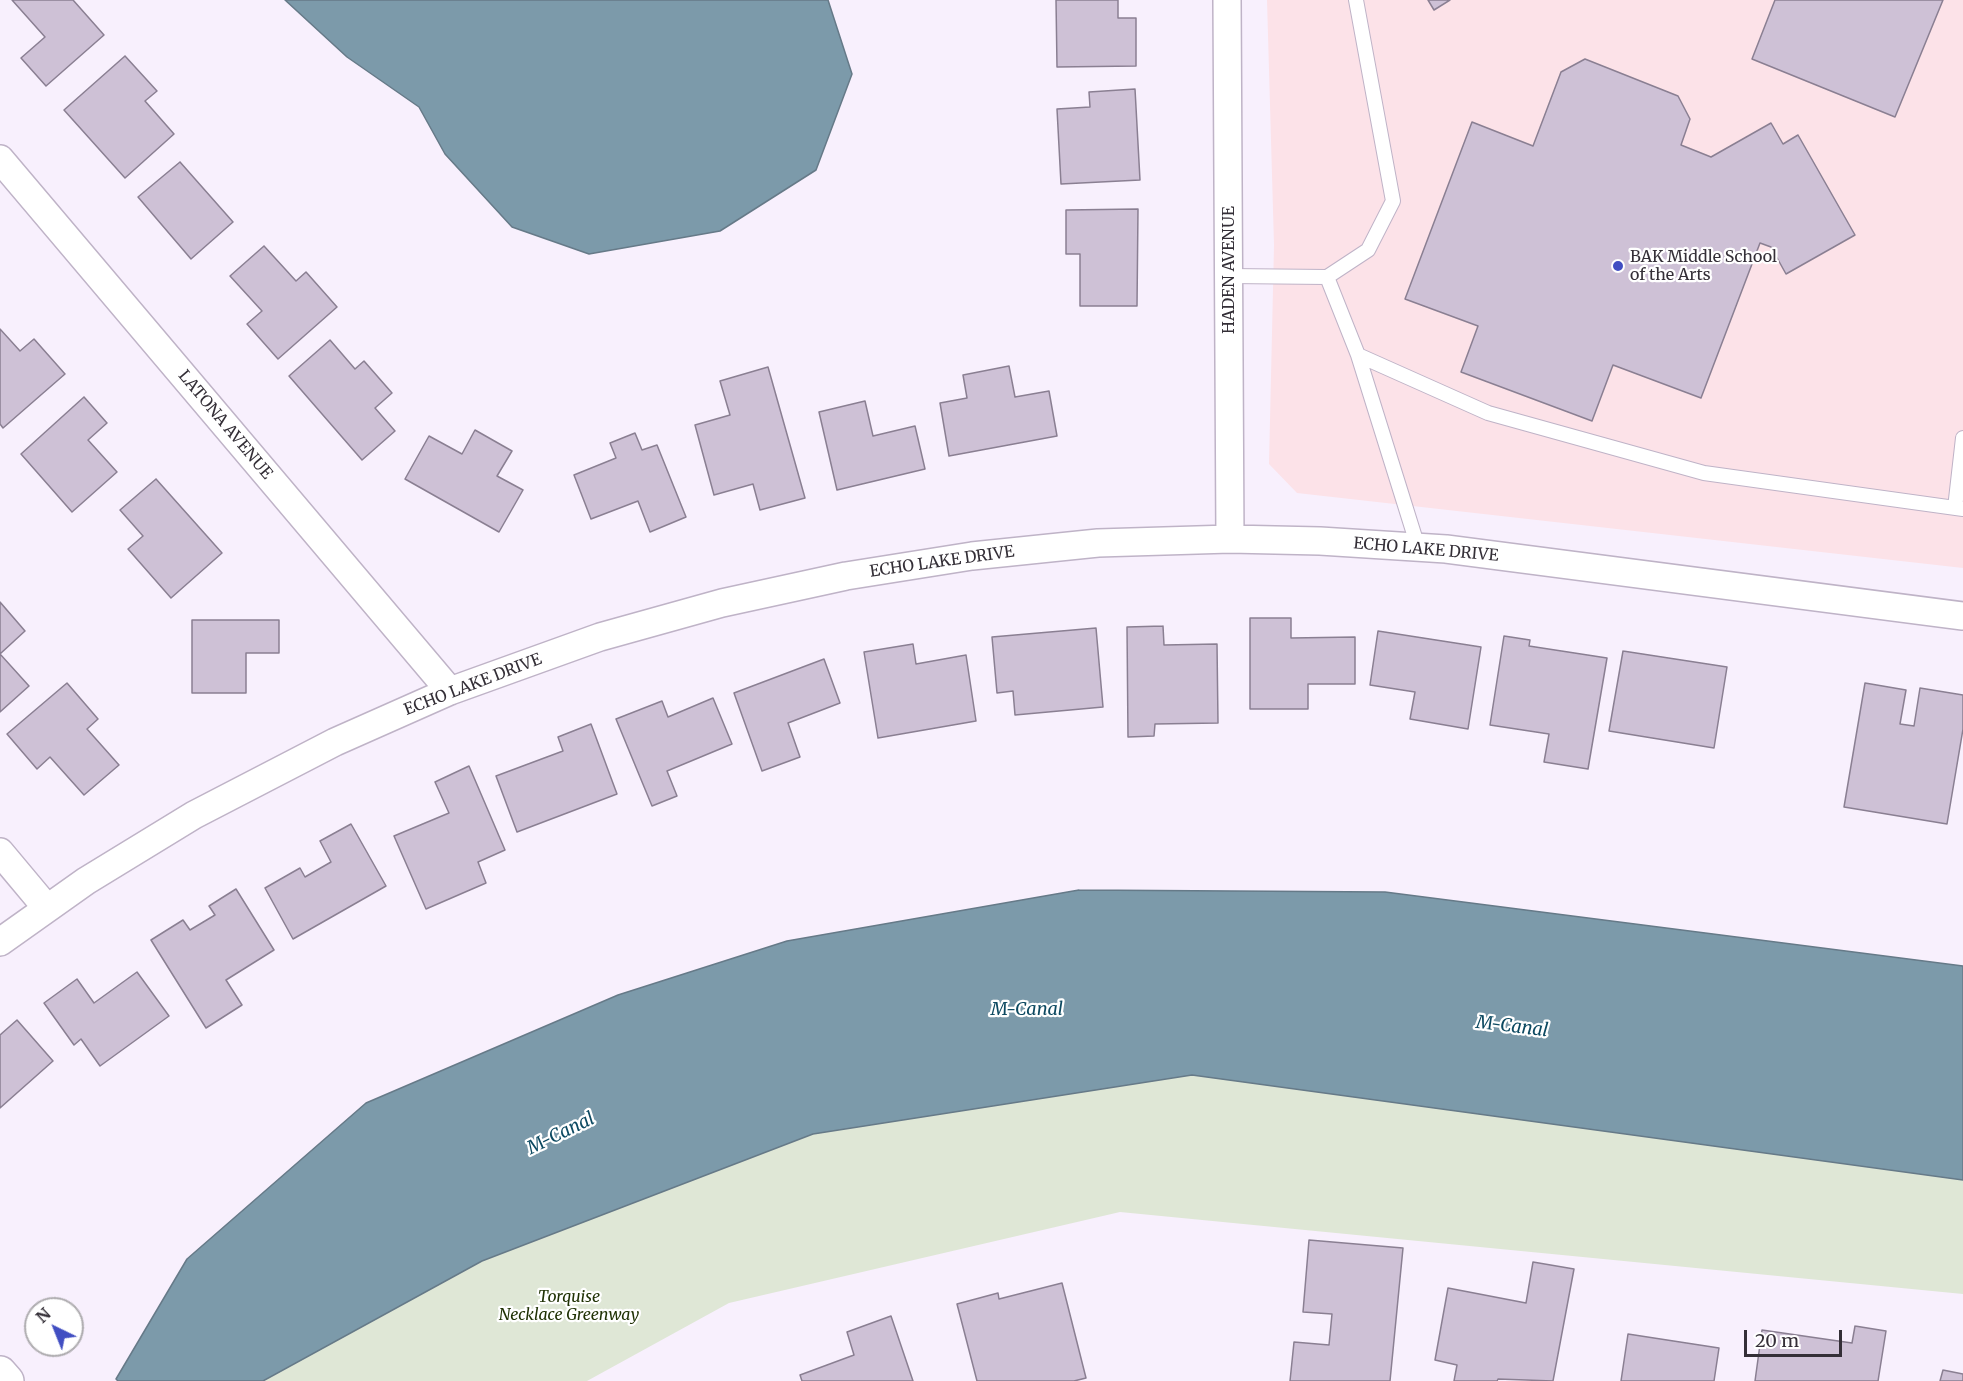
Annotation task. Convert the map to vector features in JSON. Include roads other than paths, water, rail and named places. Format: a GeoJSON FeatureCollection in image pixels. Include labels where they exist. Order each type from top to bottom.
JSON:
{"type":"FeatureCollection","features":[{"type":"Feature","properties":{"kind":"street","name":"HADEN AVENUE"},"geometry":{"type":"LineString","coordinates":[[1227,0],[1230,539]]}},
{"type":"Feature","properties":{"kind":"street","name":"LATONA AVENUE"},"geometry":{"type":"LineString","coordinates":[[0,159],[450,691]]}},
{"type":"Feature","properties":{"kind":"street","name":"ECHO LAKE DRIVE"},"geometry":{"type":"LineString","coordinates":[[0,942],[46,908],[194,815],[335,742],[450,691],[600,638],[722,603],[846,576],[972,556],[1098,543],[1230,539],[1320,541],[1418,547],[1963,616]]}},
{"type":"Feature","properties":{"kind":"street"},"geometry":{"type":"LineString","coordinates":[[0,852],[46,908]]}},
{"type":"Feature","properties":{"kind":"street"},"geometry":{"type":"LineString","coordinates":[[0,1373],[7,1381]]}},
{"type":"Feature","properties":{"kind":"lane"},"geometry":{"type":"LineString","coordinates":[[1229,276],[1327,277],[1368,250],[1393,201],[1356,0]]}},
{"type":"Feature","properties":{"kind":"lane"},"geometry":{"type":"LineString","coordinates":[[1327,277],[1358,355],[1418,547]]}},
{"type":"Feature","properties":{"kind":"lane"},"geometry":{"type":"LineString","coordinates":[[1358,355],[1488,413],[1704,473],[1959,509],[1963,438]]}},
{"type":"Feature","properties":{"kind":"water"},"geometry":{"type":"Polygon","coordinates":[[[285,0],[828,0],[852,74],[816,170],[720,231],[589,254],[512,227],[445,154],[419,107],[347,57],[285,0]]]}},
{"type":"Feature","properties":{"kind":"water","name":"M-Canal"},"geometry":{"type":"Polygon","coordinates":[[[1079,890],[1385,892],[1963,966],[1963,1180],[1192,1075],[813,1134],[482,1261],[263,1381],[118,1381],[116,1379],[187,1259],[366,1103],[618,995],[787,941],[1079,890]]]}},
{"type":"Feature","properties":{"kind":"place","name":"BAK Middle School of the Arts"},"geometry":{"type":"Point","coordinates":[1618,266]}},
{"type":"Feature","properties":{"kind":"park label","name":"Torquise Necklace Greenway"},"geometry":{"type":"Point","coordinates":[569,1306]}}]}
